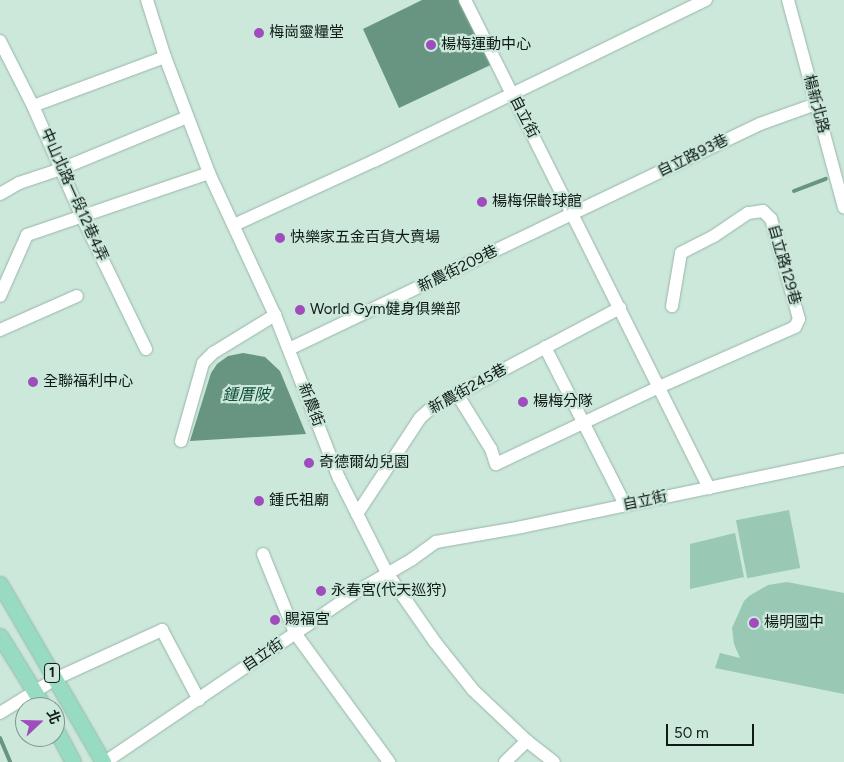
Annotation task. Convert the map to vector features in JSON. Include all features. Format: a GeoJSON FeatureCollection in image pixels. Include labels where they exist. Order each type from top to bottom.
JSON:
{"type":"FeatureCollection","features":[{"type":"Feature","properties":{"kind":"main road","name":"1"},"geometry":{"type":"LineString","coordinates":[[0,584],[104,762]]}},
{"type":"Feature","properties":{"kind":"main road","name":"1"},"geometry":{"type":"LineString","coordinates":[[0,636],[38,697]]}},
{"type":"Feature","properties":{"kind":"main road"},"geometry":{"type":"LineString","coordinates":[[65,747],[73,762]]}},
{"type":"Feature","properties":{"kind":"street","name":"新農街"},"geometry":{"type":"LineString","coordinates":[[147,0],[165,58],[209,173],[290,349],[339,478],[386,573],[460,675],[527,741],[554,762]]}},
{"type":"Feature","properties":{"kind":"street","name":"自立街"},"geometry":{"type":"LineString","coordinates":[[104,762],[199,700],[295,633],[386,573],[411,560],[436,542],[522,527],[709,488],[465,0]]}},
{"type":"Feature","properties":{"kind":"street"},"geometry":{"type":"LineString","coordinates":[[234,225],[374,161],[706,0]]}},
{"type":"Feature","properties":{"kind":"street","name":"楊新北路"},"geometry":{"type":"LineString","coordinates":[[788,0],[816,104],[839,166],[844,208]]}},
{"type":"Feature","properties":{"kind":"street","name":"中山北路一段12巷4弄"},"geometry":{"type":"LineString","coordinates":[[0,42],[33,106],[81,215],[146,349]]}},
{"type":"Feature","properties":{"kind":"street"},"geometry":{"type":"LineString","coordinates":[[33,106],[165,58]]}},
{"type":"Feature","properties":{"kind":"street","name":"自立路93巷"},"geometry":{"type":"LineString","coordinates":[[572,213],[760,124],[816,104]]}},
{"type":"Feature","properties":{"kind":"street"},"geometry":{"type":"LineString","coordinates":[[0,194],[19,183],[61,169],[187,117]]}},
{"type":"Feature","properties":{"kind":"street"},"geometry":{"type":"LineString","coordinates":[[0,296],[27,235],[81,215],[209,173]]}},
{"type":"Feature","properties":{"kind":"street","name":"自立路129巷"},"geometry":{"type":"LineString","coordinates":[[659,387],[795,327],[799,318],[771,219],[763,211],[748,213],[714,236],[681,253],[672,306]]}},
{"type":"Feature","properties":{"kind":"street","name":"新農街209巷"},"geometry":{"type":"LineString","coordinates":[[290,349],[572,213]]}},
{"type":"Feature","properties":{"kind":"street"},"geometry":{"type":"LineString","coordinates":[[0,330],[77,296]]}},
{"type":"Feature","properties":{"kind":"street","name":"新農街245巷"},"geometry":{"type":"LineString","coordinates":[[357,514],[420,418],[431,408],[620,308]]}},
{"type":"Feature","properties":{"kind":"street"},"geometry":{"type":"LineString","coordinates":[[180,441],[203,363],[213,353],[275,315]]}},
{"type":"Feature","properties":{"kind":"street"},"geometry":{"type":"LineString","coordinates":[[545,347],[585,422],[625,505]]}},
{"type":"Feature","properties":{"kind":"street"},"geometry":{"type":"LineString","coordinates":[[457,394],[491,449],[496,464],[659,387]]}},
{"type":"Feature","properties":{"kind":"street"},"geometry":{"type":"LineString","coordinates":[[709,488],[844,460]]}},
{"type":"Feature","properties":{"kind":"street"},"geometry":{"type":"LineString","coordinates":[[262,554],[295,633],[389,762]]}},
{"type":"Feature","properties":{"kind":"street"},"geometry":{"type":"LineString","coordinates":[[0,713],[55,679],[162,630],[199,700]]}},
{"type":"Feature","properties":{"kind":"street"},"geometry":{"type":"LineString","coordinates":[[505,762],[527,741]]}},
{"type":"Feature","properties":{"kind":"shaded area"},"geometry":{"type":"Polygon","coordinates":[[[789,510],[800,568],[747,578],[736,520],[789,510]]]}},
{"type":"Feature","properties":{"kind":"shaded area"},"geometry":{"type":"Polygon","coordinates":[[[735,533],[744,577],[690,589],[690,544],[735,533]]]}},
{"type":"Feature","properties":{"kind":"shaded area"},"geometry":{"type":"Polygon","coordinates":[[[787,582],[844,593],[844,694],[715,668],[720,653],[740,658],[734,644],[732,628],[744,601],[768,585],[787,582]]]}},
{"type":"Feature","properties":{"kind":"water","name":"楊梅運動中心"},"geometry":{"type":"Polygon","coordinates":[[[422,0],[468,0],[499,61],[399,108],[363,29],[422,0]]]}},
{"type":"Feature","properties":{"kind":"water","name":"鍾厝陂"},"geometry":{"type":"Polygon","coordinates":[[[243,353],[265,357],[280,371],[306,434],[190,441],[211,373],[217,364],[228,356],[243,353]]]}},
{"type":"Feature","properties":{"kind":"waterway"},"geometry":{"type":"LineString","coordinates":[[794,191],[826,179]]}},
{"type":"Feature","properties":{"kind":"waterway"},"geometry":{"type":"LineString","coordinates":[[0,738],[10,762]]}},
{"type":"Feature","properties":{"kind":"place","name":"梅崗靈糧堂"},"geometry":{"type":"Point","coordinates":[259,33]}},
{"type":"Feature","properties":{"kind":"place","name":"楊梅運動中心"},"geometry":{"type":"Point","coordinates":[431,45]}},
{"type":"Feature","properties":{"kind":"place","name":"楊梅保齡球館"},"geometry":{"type":"Point","coordinates":[482,202]}},
{"type":"Feature","properties":{"kind":"place","name":"快樂家五金百貨大賣場"},"geometry":{"type":"Point","coordinates":[280,238]}},
{"type":"Feature","properties":{"kind":"place","name":"World Gym健身俱樂部"},"geometry":{"type":"Point","coordinates":[300,310]}},
{"type":"Feature","properties":{"kind":"place","name":"全聯福利中心"},"geometry":{"type":"Point","coordinates":[33,382]}},
{"type":"Feature","properties":{"kind":"place","name":"楊梅分隊"},"geometry":{"type":"Point","coordinates":[523,402]}},
{"type":"Feature","properties":{"kind":"place","name":"奇德爾幼兒園"},"geometry":{"type":"Point","coordinates":[309,463]}},
{"type":"Feature","properties":{"kind":"place","name":"鍾氏祖廟"},"geometry":{"type":"Point","coordinates":[259,501]}},
{"type":"Feature","properties":{"kind":"place","name":"永春宮(代天巡狩)"},"geometry":{"type":"Point","coordinates":[321,591]}},
{"type":"Feature","properties":{"kind":"place","name":"賜福宮"},"geometry":{"type":"Point","coordinates":[275,620]}},
{"type":"Feature","properties":{"kind":"place","name":"楊明國中"},"geometry":{"type":"Point","coordinates":[754,623]}}]}
